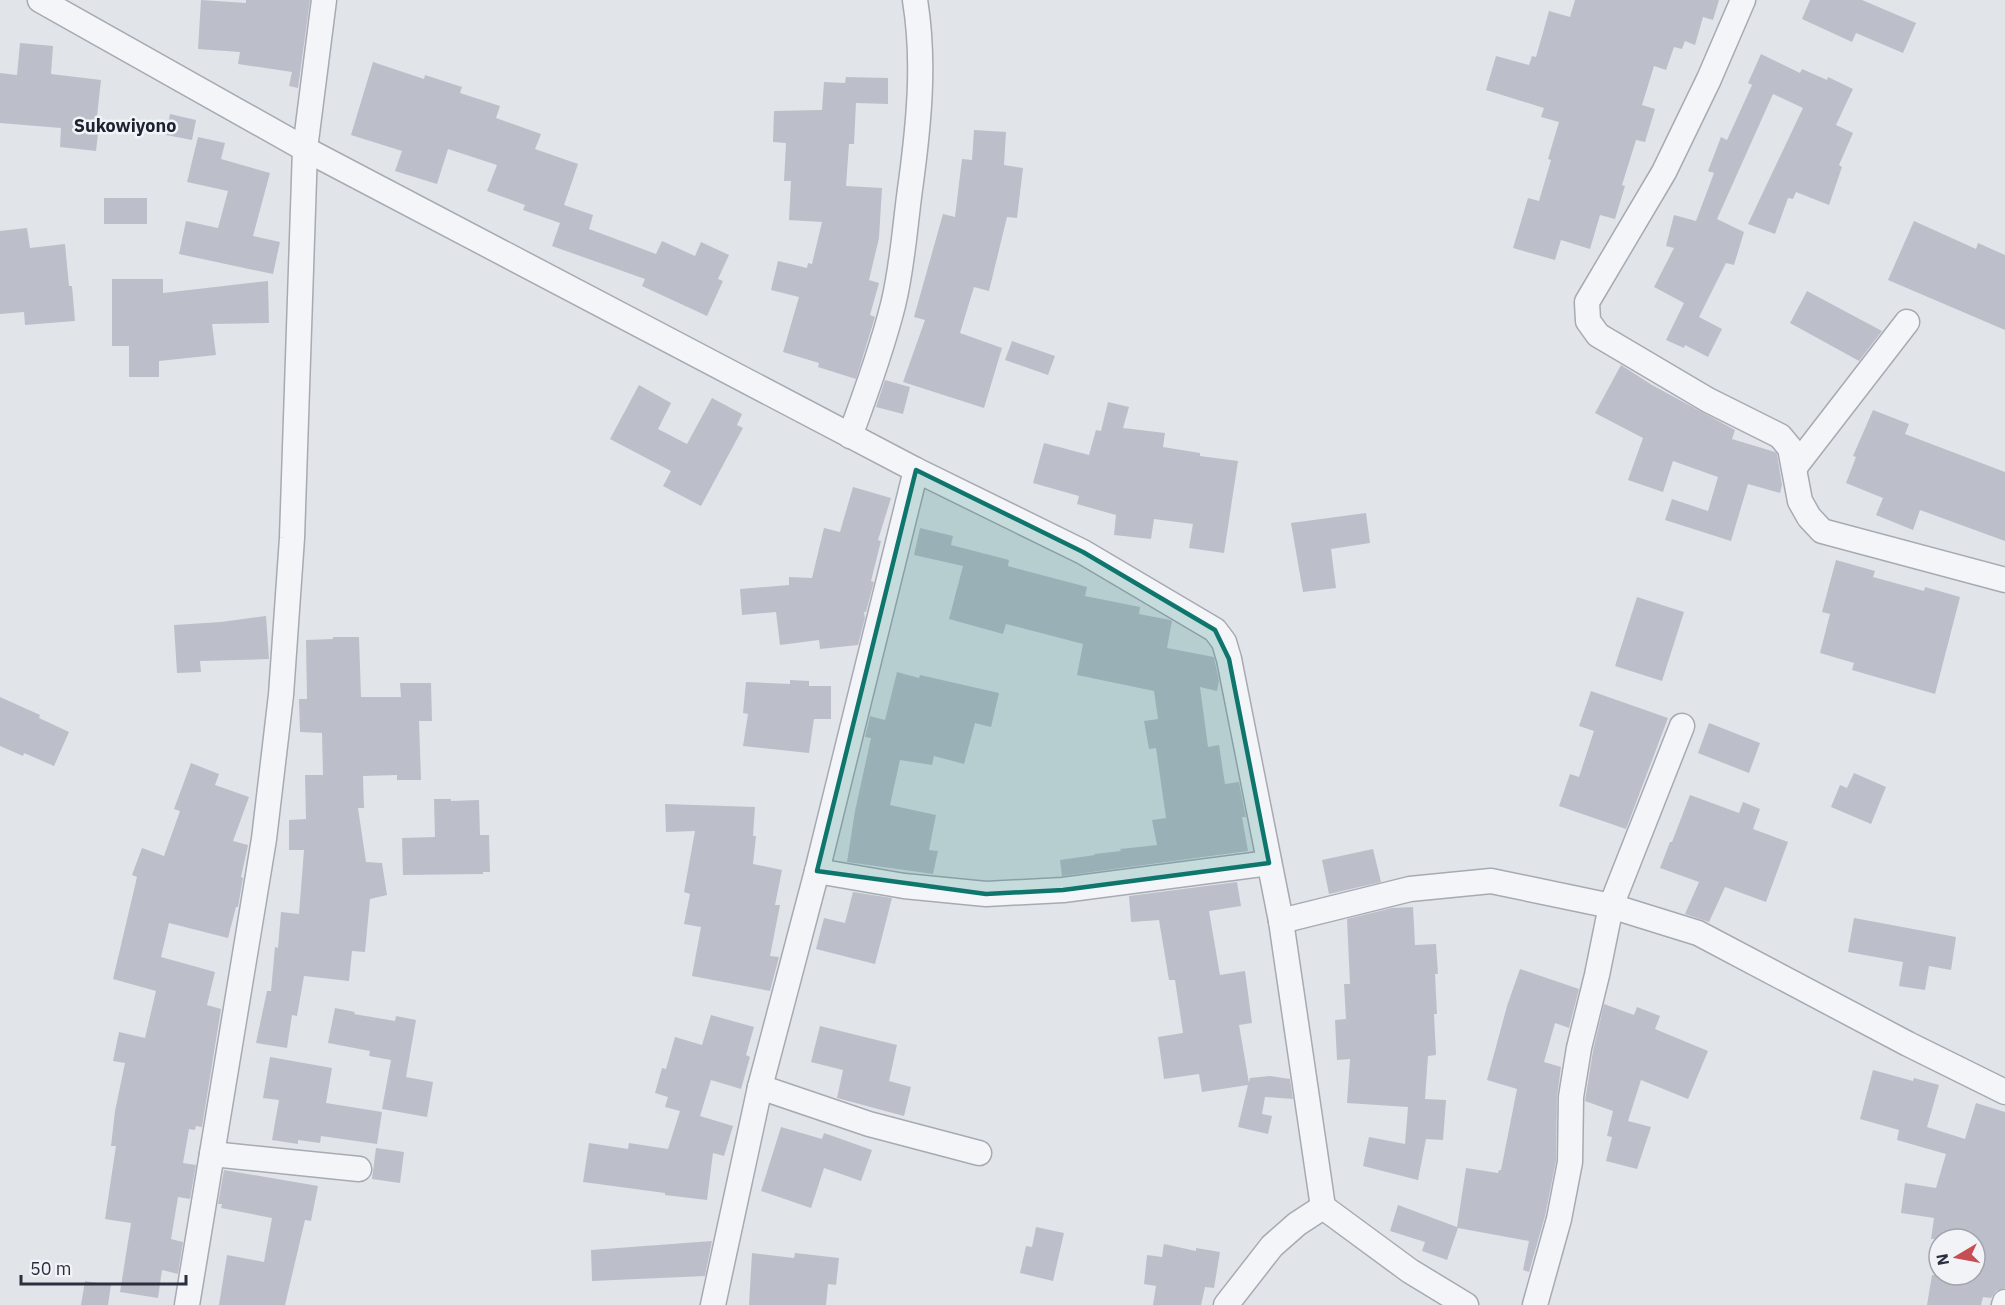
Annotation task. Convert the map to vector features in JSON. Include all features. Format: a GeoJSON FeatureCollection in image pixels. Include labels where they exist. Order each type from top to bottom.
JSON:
{"type":"FeatureCollection","features":[{"type":"Feature","properties":{"kind":"street"},"geometry":{"type":"LineString","coordinates":[[40,0],[305,148],[850,436],[1083,552],[1215,630],[1224,642],[1229,659],[1281,921],[1323,1207],[1410,1271],[1466,1305]]}},
{"type":"Feature","properties":{"kind":"street"},"geometry":{"type":"LineString","coordinates":[[187,1305],[264,838],[281,695],[292,538],[305,148],[324,0]]}},
{"type":"Feature","properties":{"kind":"street"},"geometry":{"type":"LineString","coordinates":[[850,436],[869,386],[893,303],[904,232],[919,121],[920,32],[915,0]]}},
{"type":"Feature","properties":{"kind":"street"},"geometry":{"type":"LineString","coordinates":[[1743,0],[1710,79],[1664,172],[1587,302],[1588,321],[1598,335],[1708,400],[1780,436],[1790,448],[1800,501],[1809,517],[1822,531],[2005,580]]}},
{"type":"Feature","properties":{"kind":"street"},"geometry":{"type":"LineString","coordinates":[[1794,467],[1907,322]]}},
{"type":"Feature","properties":{"kind":"street"},"geometry":{"type":"LineString","coordinates":[[713,1305],[760,1087],[817,871],[916,470]]}},
{"type":"Feature","properties":{"kind":"street"},"geometry":{"type":"LineString","coordinates":[[1534,1305],[1559,1219],[1570,1162],[1571,1097],[1579,1048],[1611,906],[1682,726]]}},
{"type":"Feature","properties":{"kind":"street"},"geometry":{"type":"LineString","coordinates":[[817,871],[904,886],[986,894],[1063,890],[1269,863]]}},
{"type":"Feature","properties":{"kind":"street"},"geometry":{"type":"LineString","coordinates":[[1281,921],[1410,889],[1491,881],[1611,906],[1698,933],[1908,1044],[2005,1092]]}},
{"type":"Feature","properties":{"kind":"street"},"geometry":{"type":"LineString","coordinates":[[760,1087],[869,1124],[979,1153]]}},
{"type":"Feature","properties":{"kind":"street"},"geometry":{"type":"LineString","coordinates":[[212,1154],[359,1169]]}},
{"type":"Feature","properties":{"kind":"street"},"geometry":{"type":"LineString","coordinates":[[1226,1305],[1272,1246],[1297,1224],[1323,1207]]}},
{"type":"Feature","properties":{"kind":"highlighted area"},"geometry":{"type":"Polygon","coordinates":[[[916,470],[1083,552],[1215,630],[1229,659],[1269,863],[1063,890],[986,894],[817,871],[916,470]]]}},
{"type":"Feature","properties":{"kind":"building"},"geometry":{"type":"Polygon","coordinates":[[[201,0],[246,3],[246,0],[310,0],[298,88],[289,86],[292,72],[238,64],[240,52],[198,49],[201,0]]]}},
{"type":"Feature","properties":{"kind":"building"},"geometry":{"type":"Polygon","coordinates":[[[1575,0],[1719,0],[1713,20],[1703,17],[1695,45],[1685,41],[1682,49],[1674,47],[1666,70],[1654,66],[1642,105],[1655,109],[1645,142],[1636,140],[1622,185],[1625,186],[1615,219],[1600,215],[1590,249],[1561,240],[1555,260],[1513,248],[1528,198],[1539,201],[1559,122],[1541,117],[1544,108],[1486,90],[1496,56],[1529,65],[1532,56],[1536,57],[1549,11],[1570,17],[1575,0]]]}},
{"type":"Feature","properties":{"kind":"building"},"geometry":{"type":"Polygon","coordinates":[[[1810,0],[1862,0],[1916,23],[1903,53],[1856,33],[1852,42],[1802,19],[1810,0]]]}},
{"type":"Feature","properties":{"kind":"building"},"geometry":{"type":"Polygon","coordinates":[[[20,43],[53,46],[51,74],[101,80],[96,125],[99,125],[96,151],[60,147],[61,128],[0,123],[0,73],[17,75],[20,43]]]}},
{"type":"Feature","properties":{"kind":"building"},"geometry":{"type":"Polygon","coordinates":[[[1761,54],[1800,73],[1802,69],[1827,80],[1828,77],[1853,89],[1836,125],[1853,133],[1839,165],[1842,167],[1829,205],[1796,192],[1793,199],[1788,198],[1775,234],[1748,224],[1803,108],[1773,94],[1717,219],[1744,232],[1734,265],[1726,263],[1699,317],[1722,329],[1708,357],[1685,345],[1684,348],[1666,340],[1684,303],[1654,287],[1674,248],[1666,246],[1674,215],[1696,221],[1714,173],[1708,171],[1721,137],[1727,140],[1752,85],[1748,83],[1761,54]]]}},
{"type":"Feature","properties":{"kind":"building"},"geometry":{"type":"Polygon","coordinates":[[[373,62],[424,79],[425,75],[462,87],[460,93],[500,106],[496,118],[541,134],[535,149],[578,164],[564,205],[593,215],[589,229],[656,254],[662,241],[695,256],[701,242],[729,255],[718,279],[723,281],[707,316],[642,286],[645,279],[552,246],[560,223],[523,210],[525,205],[487,191],[497,165],[448,149],[437,184],[395,171],[402,151],[351,135],[373,62]]]}},
{"type":"Feature","properties":{"kind":"building"},"geometry":{"type":"Polygon","coordinates":[[[846,77],[888,78],[888,104],[856,103],[854,144],[849,144],[846,186],[882,188],[879,238],[869,280],[879,283],[870,315],[875,317],[856,379],[818,367],[819,363],[783,352],[799,297],[771,290],[778,261],[807,268],[808,263],[812,264],[822,222],[789,220],[791,181],[784,181],[786,143],[773,142],[774,111],[822,110],[824,82],[845,83],[846,77]]]}},
{"type":"Feature","properties":{"kind":"building"},"geometry":{"type":"Polygon","coordinates":[[[170,114],[196,120],[192,140],[166,135],[170,114]]]}},
{"type":"Feature","properties":{"kind":"building"},"geometry":{"type":"Polygon","coordinates":[[[974,130],[1006,132],[1004,165],[1023,168],[1017,218],[1007,217],[989,291],[974,287],[960,333],[1002,348],[984,408],[903,382],[925,320],[914,317],[943,214],[955,217],[962,159],[972,160],[974,130]]]}},
{"type":"Feature","properties":{"kind":"building"},"geometry":{"type":"Polygon","coordinates":[[[198,137],[225,143],[221,159],[270,173],[253,236],[280,242],[273,274],[179,254],[186,221],[218,228],[228,191],[187,182],[198,137]]]}},
{"type":"Feature","properties":{"kind":"building"},"geometry":{"type":"Polygon","coordinates":[[[104,198],[147,198],[147,224],[104,224],[104,198]]]}},
{"type":"Feature","properties":{"kind":"building"},"geometry":{"type":"Polygon","coordinates":[[[1914,221],[1976,249],[1978,243],[2005,255],[2005,330],[1888,280],[1914,221]]]}},
{"type":"Feature","properties":{"kind":"building"},"geometry":{"type":"Polygon","coordinates":[[[27,228],[30,248],[65,244],[75,321],[25,325],[24,312],[0,314],[0,231],[27,228]]]}},
{"type":"Feature","properties":{"kind":"building"},"geometry":{"type":"Polygon","coordinates":[[[112,279],[163,279],[163,293],[268,281],[269,323],[212,324],[216,355],[159,361],[159,377],[129,377],[129,346],[112,346],[112,279]]]}},
{"type":"Feature","properties":{"kind":"building"},"geometry":{"type":"Polygon","coordinates":[[[1807,291],[1882,331],[1859,361],[1790,323],[1807,291]]]}},
{"type":"Feature","properties":{"kind":"building"},"geometry":{"type":"Polygon","coordinates":[[[1012,341],[1055,356],[1048,375],[1005,360],[1012,341]]]}},
{"type":"Feature","properties":{"kind":"building"},"geometry":{"type":"Polygon","coordinates":[[[1621,365],[1652,385],[1735,430],[1732,439],[1777,454],[1782,485],[1780,493],[1748,484],[1731,541],[1665,520],[1672,499],[1708,511],[1718,477],[1673,461],[1663,492],[1628,480],[1643,438],[1595,413],[1621,365]]]}},
{"type":"Feature","properties":{"kind":"building"},"geometry":{"type":"Polygon","coordinates":[[[885,380],[910,387],[903,414],[876,407],[885,380]]]}},
{"type":"Feature","properties":{"kind":"building"},"geometry":{"type":"Polygon","coordinates":[[[639,385],[671,403],[658,429],[687,444],[712,398],[742,414],[737,425],[743,428],[701,506],[663,486],[671,471],[610,439],[639,385]]]}},
{"type":"Feature","properties":{"kind":"building"},"geometry":{"type":"Polygon","coordinates":[[[1108,402],[1129,407],[1123,428],[1165,433],[1163,447],[1200,453],[1200,456],[1238,461],[1224,553],[1189,548],[1193,524],[1154,519],[1151,539],[1114,535],[1116,515],[1077,504],[1079,496],[1033,483],[1044,443],[1089,455],[1096,430],[1101,431],[1108,402]]]}},
{"type":"Feature","properties":{"kind":"building"},"geometry":{"type":"Polygon","coordinates":[[[1873,410],[1909,424],[1905,434],[2005,472],[2005,541],[1920,510],[1913,530],[1876,515],[1883,498],[1846,483],[1856,457],[1853,456],[1873,410]]]}},
{"type":"Feature","properties":{"kind":"building"},"geometry":{"type":"Polygon","coordinates":[[[853,487],[891,498],[878,540],[881,541],[871,581],[874,582],[866,612],[864,612],[865,618],[858,645],[820,649],[819,640],[780,645],[776,612],[742,615],[740,589],[789,585],[789,577],[812,578],[824,528],[840,532],[853,487]]]}},
{"type":"Feature","properties":{"kind":"building"},"geometry":{"type":"Polygon","coordinates":[[[1366,513],[1370,543],[1331,549],[1336,588],[1303,592],[1291,523],[1366,513]]]}},
{"type":"Feature","properties":{"kind":"building"},"geometry":{"type":"Polygon","coordinates":[[[920,528],[953,536],[951,545],[1009,560],[1008,566],[1087,587],[1085,596],[1140,607],[1139,614],[1170,620],[1172,621],[1167,648],[1214,657],[1219,681],[1217,691],[1200,687],[1208,747],[1219,745],[1225,784],[1239,782],[1246,817],[1242,817],[1248,851],[1062,876],[1060,860],[1157,845],[1152,820],[1166,818],[1156,748],[1149,749],[1144,721],[1158,719],[1154,691],[1077,675],[1083,644],[1006,624],[1003,634],[949,619],[963,566],[914,555],[920,528]]]}},
{"type":"Feature","properties":{"kind":"building"},"geometry":{"type":"Polygon","coordinates":[[[1836,560],[1875,571],[1873,577],[1924,591],[1925,587],[1960,597],[1935,694],[1852,670],[1854,663],[1820,653],[1830,614],[1822,612],[1836,560]]]}},
{"type":"Feature","properties":{"kind":"building"},"geometry":{"type":"Polygon","coordinates":[[[1637,597],[1684,612],[1662,681],[1615,666],[1637,597]]]}},
{"type":"Feature","properties":{"kind":"building"},"geometry":{"type":"Polygon","coordinates":[[[266,616],[269,659],[200,661],[201,672],[177,673],[174,625],[266,616]]]}},
{"type":"Feature","properties":{"kind":"building"},"geometry":{"type":"Polygon","coordinates":[[[333,637],[359,637],[361,697],[401,697],[400,683],[431,683],[432,721],[419,721],[421,780],[397,780],[397,775],[363,776],[364,808],[358,808],[366,862],[382,863],[387,895],[370,899],[365,952],[352,951],[349,981],[304,976],[297,1016],[292,1015],[287,1048],[256,1043],[267,991],[271,991],[281,912],[299,914],[304,850],[289,850],[289,820],[306,819],[305,775],[323,775],[322,733],[300,732],[299,699],[307,699],[306,640],[333,639],[333,637]]]}},
{"type":"Feature","properties":{"kind":"building"},"geometry":{"type":"Polygon","coordinates":[[[897,672],[999,693],[991,727],[975,723],[964,764],[934,756],[932,765],[900,760],[890,805],[936,815],[929,850],[938,851],[933,874],[847,862],[855,811],[871,738],[865,737],[870,716],[885,720],[897,672]]]}},
{"type":"Feature","properties":{"kind":"building"},"geometry":{"type":"Polygon","coordinates":[[[790,680],[809,681],[809,686],[831,686],[831,719],[814,719],[809,753],[743,746],[748,714],[743,713],[746,682],[790,684],[790,680]]]}},
{"type":"Feature","properties":{"kind":"building"},"geometry":{"type":"Polygon","coordinates":[[[1591,691],[1668,718],[1626,829],[1559,806],[1570,774],[1579,777],[1594,731],[1579,726],[1591,691]]]}},
{"type":"Feature","properties":{"kind":"building"},"geometry":{"type":"Polygon","coordinates":[[[0,697],[40,715],[39,718],[69,732],[54,766],[0,746],[0,697]]]}},
{"type":"Feature","properties":{"kind":"building"},"geometry":{"type":"Polygon","coordinates":[[[1709,723],[1760,743],[1749,773],[1698,753],[1709,723]]]}},
{"type":"Feature","properties":{"kind":"building"},"geometry":{"type":"Polygon","coordinates":[[[191,763],[219,774],[215,785],[249,797],[233,841],[248,845],[241,877],[243,878],[238,907],[236,907],[228,938],[169,923],[161,957],[215,972],[207,1005],[221,1009],[202,1127],[196,1126],[195,1130],[189,1129],[183,1163],[196,1165],[190,1199],[178,1197],[171,1239],[183,1242],[178,1274],[162,1270],[158,1298],[120,1292],[131,1223],[105,1219],[116,1146],[111,1146],[115,1111],[125,1063],[113,1061],[119,1032],[145,1038],[156,991],[113,979],[137,877],[132,875],[142,848],[164,856],[180,811],[174,809],[191,763]]]}},
{"type":"Feature","properties":{"kind":"building"},"geometry":{"type":"Polygon","coordinates":[[[1854,773],[1886,787],[1871,824],[1831,807],[1840,785],[1847,788],[1854,773]]]}},
{"type":"Feature","properties":{"kind":"building"},"geometry":{"type":"Polygon","coordinates":[[[1690,795],[1739,813],[1743,802],[1760,809],[1753,829],[1788,842],[1766,902],[1725,887],[1709,922],[1685,914],[1699,882],[1660,868],[1690,795]]]}},
{"type":"Feature","properties":{"kind":"building"},"geometry":{"type":"Polygon","coordinates":[[[434,799],[479,800],[480,835],[489,835],[490,872],[403,875],[402,838],[435,837],[434,799]]]}},
{"type":"Feature","properties":{"kind":"building"},"geometry":{"type":"Polygon","coordinates":[[[665,804],[755,807],[753,836],[756,836],[753,864],[782,870],[775,905],[780,905],[770,956],[779,957],[770,991],[692,976],[701,927],[684,924],[690,894],[684,892],[695,831],[666,832],[665,804]]]}},
{"type":"Feature","properties":{"kind":"building"},"geometry":{"type":"Polygon","coordinates":[[[1373,849],[1381,882],[1329,894],[1322,860],[1373,849]]]}},
{"type":"Feature","properties":{"kind":"building"},"geometry":{"type":"Polygon","coordinates":[[[1237,882],[1241,906],[1209,911],[1220,975],[1245,971],[1252,1023],[1239,1025],[1249,1083],[1250,1078],[1270,1076],[1290,1079],[1293,1099],[1265,1097],[1262,1114],[1272,1116],[1268,1134],[1238,1127],[1248,1085],[1202,1092],[1199,1074],[1164,1079],[1158,1037],[1183,1033],[1175,980],[1169,980],[1159,920],[1131,922],[1129,896],[1237,882]]]}},
{"type":"Feature","properties":{"kind":"building"},"geometry":{"type":"Polygon","coordinates":[[[853,892],[892,898],[875,964],[816,949],[824,918],[845,923],[853,892]]]}},
{"type":"Feature","properties":{"kind":"building"},"geometry":{"type":"Polygon","coordinates":[[[1413,907],[1415,945],[1436,944],[1438,974],[1435,974],[1437,1014],[1434,1014],[1436,1055],[1428,1056],[1425,1099],[1446,1100],[1443,1140],[1426,1139],[1418,1180],[1363,1166],[1369,1137],[1405,1144],[1408,1107],[1347,1103],[1350,1059],[1337,1060],[1335,1020],[1346,1019],[1344,984],[1350,984],[1347,919],[1392,908],[1413,907]]]}},
{"type":"Feature","properties":{"kind":"building"},"geometry":{"type":"Polygon","coordinates":[[[1854,918],[1956,937],[1951,970],[1929,966],[1925,990],[1899,986],[1903,962],[1848,952],[1854,918]]]}},
{"type":"Feature","properties":{"kind":"building"},"geometry":{"type":"Polygon","coordinates":[[[1520,969],[1579,989],[1569,1028],[1555,1023],[1544,1062],[1561,1067],[1557,1097],[1556,1161],[1545,1216],[1529,1272],[1523,1270],[1529,1241],[1458,1228],[1447,1260],[1422,1251],[1425,1242],[1390,1231],[1398,1205],[1457,1227],[1466,1168],[1498,1173],[1501,1170],[1517,1089],[1487,1080],[1507,1006],[1520,969]]]}},
{"type":"Feature","properties":{"kind":"building"},"geometry":{"type":"Polygon","coordinates":[[[1604,1004],[1634,1015],[1637,1007],[1660,1016],[1655,1029],[1708,1051],[1688,1099],[1641,1080],[1628,1121],[1651,1127],[1637,1169],[1606,1161],[1612,1137],[1607,1136],[1613,1111],[1585,1101],[1604,1004]]]}},
{"type":"Feature","properties":{"kind":"building"},"geometry":{"type":"Polygon","coordinates":[[[335,1008],[355,1012],[354,1014],[395,1021],[396,1016],[416,1020],[406,1077],[433,1082],[427,1117],[382,1109],[391,1060],[369,1056],[370,1051],[328,1043],[335,1008]]]}},
{"type":"Feature","properties":{"kind":"building"},"geometry":{"type":"Polygon","coordinates":[[[711,1015],[754,1027],[746,1055],[750,1057],[741,1089],[711,1080],[700,1116],[733,1126],[724,1156],[713,1153],[707,1200],[583,1182],[589,1143],[628,1149],[629,1143],[668,1149],[680,1111],[665,1107],[668,1097],[655,1093],[662,1068],[666,1069],[675,1037],[702,1045],[711,1015]]]}},
{"type":"Feature","properties":{"kind":"building"},"geometry":{"type":"Polygon","coordinates":[[[820,1026],[897,1045],[889,1081],[911,1087],[904,1116],[837,1098],[843,1070],[811,1062],[820,1026]]]}},
{"type":"Feature","properties":{"kind":"building"},"geometry":{"type":"Polygon","coordinates":[[[270,1057],[332,1068],[326,1103],[382,1112],[377,1144],[321,1136],[320,1143],[298,1140],[298,1144],[272,1140],[279,1100],[263,1098],[270,1057]]]}},
{"type":"Feature","properties":{"kind":"building"},"geometry":{"type":"Polygon","coordinates":[[[1873,1070],[1913,1081],[1914,1078],[1939,1085],[1927,1127],[1965,1139],[1976,1103],[2005,1112],[2005,1288],[1996,1291],[1991,1298],[1983,1297],[1981,1305],[1927,1305],[1930,1287],[1987,1287],[1987,1227],[1933,1227],[1934,1218],[1901,1213],[1905,1183],[1936,1188],[1946,1154],[1897,1140],[1899,1130],[1860,1119],[1873,1070]]]}},
{"type":"Feature","properties":{"kind":"building"},"geometry":{"type":"Polygon","coordinates":[[[781,1127],[822,1139],[824,1133],[872,1150],[861,1181],[824,1168],[811,1208],[761,1191],[781,1127]]]}},
{"type":"Feature","properties":{"kind":"building"},"geometry":{"type":"Polygon","coordinates":[[[376,1148],[404,1152],[400,1183],[372,1179],[376,1148]]]}},
{"type":"Feature","properties":{"kind":"building"},"geometry":{"type":"Polygon","coordinates":[[[224,1170],[318,1186],[311,1221],[305,1220],[285,1305],[219,1305],[227,1255],[264,1262],[272,1218],[221,1208],[222,1204],[218,1204],[224,1170]]]}},
{"type":"Feature","properties":{"kind":"building"},"geometry":{"type":"Polygon","coordinates":[[[1036,1227],[1064,1233],[1053,1281],[1020,1273],[1026,1246],[1032,1247],[1036,1227]]]}},
{"type":"Feature","properties":{"kind":"building"},"geometry":{"type":"Polygon","coordinates":[[[712,1241],[705,1276],[592,1281],[591,1250],[712,1241]]]}},
{"type":"Feature","properties":{"kind":"building"},"geometry":{"type":"Polygon","coordinates":[[[1164,1244],[1196,1251],[1196,1248],[1220,1252],[1214,1288],[1205,1287],[1201,1305],[1153,1305],[1156,1286],[1144,1284],[1147,1255],[1162,1257],[1164,1244]]]}},
{"type":"Feature","properties":{"kind":"building"},"geometry":{"type":"Polygon","coordinates":[[[752,1253],[794,1258],[795,1253],[839,1258],[836,1285],[828,1284],[826,1305],[749,1305],[752,1253]]]}},
{"type":"Feature","properties":{"kind":"building"},"geometry":{"type":"Polygon","coordinates":[[[85,1281],[111,1285],[108,1305],[81,1305],[85,1281]]]}},
{"type":"Feature","properties":{"kind":"district","name":"Sukowiyono"},"geometry":{"type":"Point","coordinates":[125,125]}}]}
